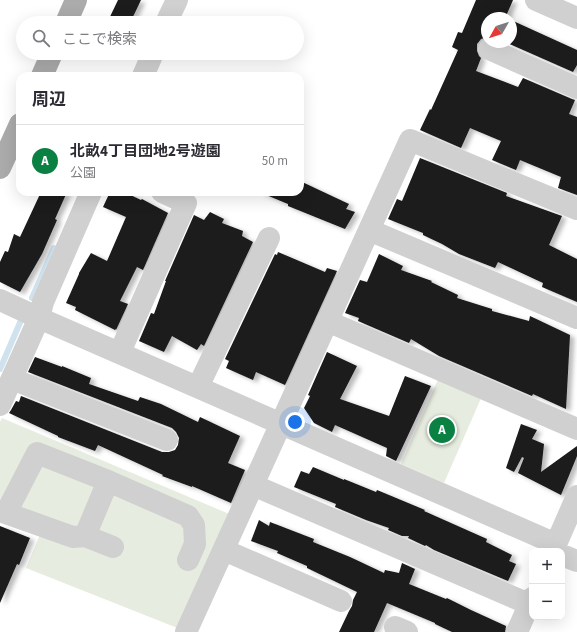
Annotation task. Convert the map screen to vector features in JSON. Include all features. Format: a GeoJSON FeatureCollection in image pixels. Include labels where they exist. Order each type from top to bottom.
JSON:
{"type":"FeatureCollection","features":[{"type":"Feature","properties":{"kind":"main road"},"geometry":{"type":"LineString","coordinates":[[69,16],[76,0]]}},
{"type":"Feature","properties":{"kind":"main road"},"geometry":{"type":"LineString","coordinates":[[44,72],[49,60]]}},
{"type":"Feature","properties":{"kind":"main road"},"geometry":{"type":"LineString","coordinates":[[0,168],[16,133]]}},
{"type":"Feature","properties":{"kind":"street"},"geometry":{"type":"LineString","coordinates":[[169,16],[177,0]]}},
{"type":"Feature","properties":{"kind":"street"},"geometry":{"type":"LineString","coordinates":[[536,0],[577,18]]}},
{"type":"Feature","properties":{"kind":"street"},"geometry":{"type":"LineString","coordinates":[[489,50],[577,88]]}},
{"type":"Feature","properties":{"kind":"street"},"geometry":{"type":"LineString","coordinates":[[145,72],[150,60]]}},
{"type":"Feature","properties":{"kind":"street"},"geometry":{"type":"LineString","coordinates":[[186,632],[410,140],[577,209]]}},
{"type":"Feature","properties":{"kind":"street"},"geometry":{"type":"LineString","coordinates":[[0,405],[89,196]]}},
{"type":"Feature","properties":{"kind":"street"},"geometry":{"type":"LineString","coordinates":[[120,352],[186,203],[171,196]]}},
{"type":"Feature","properties":{"kind":"street"},"geometry":{"type":"LineString","coordinates":[[369,230],[577,318]]}},
{"type":"Feature","properties":{"kind":"street"},"geometry":{"type":"LineString","coordinates":[[198,387],[269,238]]}},
{"type":"Feature","properties":{"kind":"street"},"geometry":{"type":"LineString","coordinates":[[0,300],[281,424],[551,548]]}},
{"type":"Feature","properties":{"kind":"street"},"geometry":{"type":"LineString","coordinates":[[328,321],[577,429]]}},
{"type":"Feature","properties":{"kind":"street"},"geometry":{"type":"LineString","coordinates":[[12,379],[167,440]]}},
{"type":"Feature","properties":{"kind":"street"},"geometry":{"type":"LineString","coordinates":[[113,547],[85,536],[73,537],[3,512],[38,453],[108,481],[188,516],[194,525],[195,544],[188,560]]}},
{"type":"Feature","properties":{"kind":"street"},"geometry":{"type":"LineString","coordinates":[[85,536],[108,481]]}},
{"type":"Feature","properties":{"kind":"street"},"geometry":{"type":"LineString","coordinates":[[253,485],[529,600]]}},
{"type":"Feature","properties":{"kind":"street"},"geometry":{"type":"LineString","coordinates":[[556,548],[577,496]]}},
{"type":"Feature","properties":{"kind":"street"},"geometry":{"type":"LineString","coordinates":[[224,550],[340,601]]}},
{"type":"Feature","properties":{"kind":"street"},"geometry":{"type":"LineString","coordinates":[[565,555],[577,561]]}},
{"type":"Feature","properties":{"kind":"street"},"geometry":{"type":"LineString","coordinates":[[517,632],[529,605]]}},
{"type":"Feature","properties":{"kind":"shaded area"},"geometry":{"type":"Polygon","coordinates":[[[439,377],[482,396],[444,483],[401,464],[439,377]]]}},
{"type":"Feature","properties":{"kind":"shaded area"},"geometry":{"type":"Polygon","coordinates":[[[2,418],[234,516],[180,629],[26,568],[47,518],[0,502],[0,422],[2,418]]]}},
{"type":"Feature","properties":{"kind":"building"},"geometry":{"type":"Polygon","coordinates":[[[118,0],[141,0],[133,16],[110,16],[118,0]]]}},
{"type":"Feature","properties":{"kind":"building"},"geometry":{"type":"Polygon","coordinates":[[[476,0],[513,0],[508,12],[481,12],[481,39],[477,44],[477,51],[481,58],[476,71],[518,87],[523,78],[575,100],[569,114],[577,117],[577,195],[558,188],[561,177],[520,160],[516,170],[492,160],[501,141],[470,128],[461,148],[420,130],[430,109],[431,110],[458,50],[452,47],[458,32],[462,33],[476,0]]]}},
{"type":"Feature","properties":{"kind":"building"},"geometry":{"type":"Polygon","coordinates":[[[517,23],[577,50],[577,65],[573,72],[517,47],[517,23]]]}},
{"type":"Feature","properties":{"kind":"building"},"geometry":{"type":"Polygon","coordinates":[[[420,158],[507,193],[506,196],[562,216],[549,245],[577,259],[577,302],[542,287],[543,283],[498,262],[495,268],[459,254],[423,235],[423,233],[388,219],[397,199],[402,201],[420,158]]]}},
{"type":"Feature","properties":{"kind":"building"},"geometry":{"type":"Polygon","coordinates":[[[304,183],[349,204],[346,209],[355,212],[345,229],[288,206],[288,204],[269,196],[304,196],[304,183]]]}},
{"type":"Feature","properties":{"kind":"building"},"geometry":{"type":"Polygon","coordinates":[[[39,196],[65,196],[55,219],[57,220],[42,254],[20,292],[0,282],[0,262],[5,251],[8,252],[14,234],[20,237],[39,196]]]}},
{"type":"Feature","properties":{"kind":"building"},"geometry":{"type":"Polygon","coordinates":[[[108,196],[132,196],[141,200],[142,199],[168,213],[143,270],[137,267],[120,301],[128,304],[116,330],[75,310],[76,307],[66,303],[79,273],[91,253],[107,261],[126,217],[103,207],[108,196]]]}},
{"type":"Feature","properties":{"kind":"building"},"geometry":{"type":"Polygon","coordinates":[[[210,212],[224,219],[222,223],[243,231],[242,236],[253,242],[204,346],[201,344],[197,350],[172,336],[164,352],[139,341],[151,313],[154,314],[165,281],[194,215],[204,220],[210,212]]]}},
{"type":"Feature","properties":{"kind":"building"},"geometry":{"type":"Polygon","coordinates":[[[278,252],[325,272],[327,268],[337,271],[285,385],[256,372],[253,380],[226,368],[229,361],[225,359],[275,254],[277,255],[278,252]]]}},
{"type":"Feature","properties":{"kind":"building"},"geometry":{"type":"Polygon","coordinates":[[[379,254],[403,266],[401,270],[432,281],[431,282],[458,295],[457,298],[492,309],[492,311],[529,321],[530,316],[570,335],[566,409],[439,356],[411,339],[409,343],[358,321],[359,318],[345,313],[360,280],[367,282],[379,254]]]}},
{"type":"Feature","properties":{"kind":"building"},"geometry":{"type":"Polygon","coordinates":[[[327,352],[357,366],[340,399],[389,416],[405,376],[431,386],[396,461],[386,456],[387,448],[335,425],[332,432],[314,423],[304,408],[310,396],[308,395],[327,352]]]}},
{"type":"Feature","properties":{"kind":"building"},"geometry":{"type":"Polygon","coordinates":[[[35,357],[91,378],[89,384],[138,401],[140,397],[161,404],[198,422],[200,417],[240,436],[228,463],[245,470],[231,503],[192,486],[162,476],[163,475],[98,445],[95,451],[58,437],[9,413],[16,401],[19,402],[21,396],[162,452],[175,450],[178,445],[179,438],[172,428],[28,372],[35,357]]]}},
{"type":"Feature","properties":{"kind":"building"},"geometry":{"type":"Polygon","coordinates":[[[521,424],[537,430],[532,439],[544,444],[541,472],[577,446],[577,456],[561,495],[518,473],[524,458],[522,457],[514,472],[506,468],[521,424]]]}},
{"type":"Feature","properties":{"kind":"building"},"geometry":{"type":"Polygon","coordinates":[[[313,467],[376,492],[377,490],[425,510],[424,511],[487,539],[486,542],[512,555],[509,561],[516,564],[508,581],[434,550],[426,545],[425,546],[408,538],[409,536],[402,536],[388,530],[389,528],[335,507],[336,504],[294,487],[301,471],[309,474],[313,467]]]}},
{"type":"Feature","properties":{"kind":"building"},"geometry":{"type":"Polygon","coordinates":[[[259,520],[269,526],[270,522],[314,539],[313,542],[384,573],[385,570],[399,573],[402,563],[415,569],[409,584],[446,599],[447,598],[506,626],[505,632],[452,632],[435,623],[387,603],[374,632],[339,632],[357,592],[307,568],[307,566],[277,553],[278,551],[251,541],[259,520]]]}},
{"type":"Feature","properties":{"kind":"building"},"geometry":{"type":"Polygon","coordinates":[[[0,526],[30,538],[19,565],[17,564],[0,603],[0,526]]]}},
{"type":"Feature","properties":{"kind":"waterway"},"geometry":{"type":"LineString","coordinates":[[32,298],[54,248]]}},
{"type":"Feature","properties":{"kind":"waterway"},"geometry":{"type":"LineString","coordinates":[[0,369],[22,318]]}},
{"type":"Feature","properties":{"kind":"place","name":"北畝4丁目団地2号遊園"},"geometry":{"type":"Point","coordinates":[442,430]}}]}
